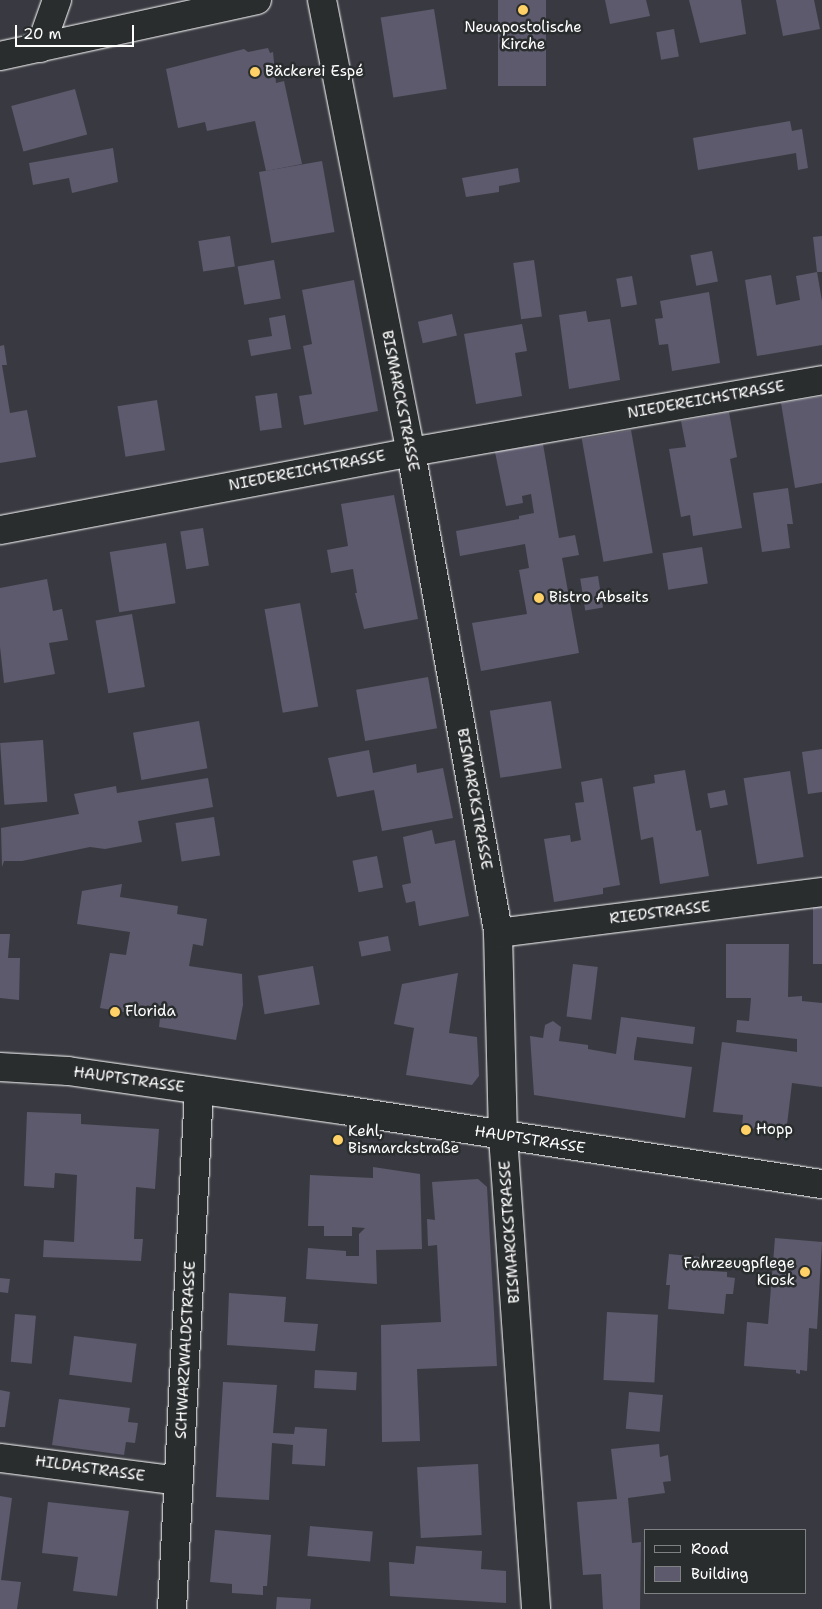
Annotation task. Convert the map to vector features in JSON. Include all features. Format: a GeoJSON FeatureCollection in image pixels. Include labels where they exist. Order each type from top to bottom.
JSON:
{"type":"FeatureCollection","features":[{"type":"Feature","properties":{"kind":"street"},"geometry":{"type":"LineString","coordinates":[[40,48],[57,0]]}},
{"type":"Feature","properties":{"kind":"street"},"geometry":{"type":"LineString","coordinates":[[0,56],[257,0]]}},
{"type":"Feature","properties":{"kind":"street","name":"BISMARCKSTRASSE"},"geometry":{"type":"LineString","coordinates":[[322,0],[411,452],[498,933],[503,1136],[536,1609]]}},
{"type":"Feature","properties":{"kind":"street","name":"NIEDEREICHSTRASSE"},"geometry":{"type":"LineString","coordinates":[[0,530],[411,452],[822,380]]}},
{"type":"Feature","properties":{"kind":"street","name":"RIEDSTRASSE"},"geometry":{"type":"LineString","coordinates":[[498,933],[822,892]]}},
{"type":"Feature","properties":{"kind":"street","name":"HAUPTSTRASSE"},"geometry":{"type":"LineString","coordinates":[[0,1067],[68,1071],[822,1184]]}},
{"type":"Feature","properties":{"kind":"street","name":"SCHWARZWALDSTRASSE"},"geometry":{"type":"LineString","coordinates":[[172,1609],[199,1090]]}},
{"type":"Feature","properties":{"kind":"street","name":"HILDASTRASSE"},"geometry":{"type":"LineString","coordinates":[[0,1458],[179,1481]]}},
{"type":"Feature","properties":{"kind":"building"},"geometry":{"type":"Polygon","coordinates":[[[498,0],[546,0],[546,86],[498,86],[498,0]]]}},
{"type":"Feature","properties":{"kind":"building"},"geometry":{"type":"Polygon","coordinates":[[[605,0],[646,0],[650,16],[610,24],[605,0]]]}},
{"type":"Feature","properties":{"kind":"building"},"geometry":{"type":"Polygon","coordinates":[[[689,0],[741,0],[746,34],[700,43],[689,0]]]}},
{"type":"Feature","properties":{"kind":"building"},"geometry":{"type":"Polygon","coordinates":[[[776,0],[814,0],[820,29],[783,36],[776,0]]]}},
{"type":"Feature","properties":{"kind":"building"},"geometry":{"type":"Polygon","coordinates":[[[434,9],[447,89],[393,97],[381,17],[434,9]]]}},
{"type":"Feature","properties":{"kind":"building"},"geometry":{"type":"Polygon","coordinates":[[[674,29],[679,57],[661,60],[656,32],[674,29]]]}},
{"type":"Feature","properties":{"kind":"building"},"geometry":{"type":"Polygon","coordinates":[[[268,48],[270,53],[273,52],[276,83],[284,81],[302,164],[266,171],[255,121],[207,131],[205,122],[178,128],[166,69],[244,49],[248,52],[268,48]]]}},
{"type":"Feature","properties":{"kind":"building"},"geometry":{"type":"Polygon","coordinates":[[[75,89],[87,134],[23,151],[11,106],[75,89]]]}},
{"type":"Feature","properties":{"kind":"building"},"geometry":{"type":"Polygon","coordinates":[[[790,121],[792,131],[802,129],[808,168],[798,170],[796,153],[698,170],[693,138],[790,121]]]}},
{"type":"Feature","properties":{"kind":"building"},"geometry":{"type":"Polygon","coordinates":[[[113,148],[118,182],[72,193],[69,178],[33,185],[29,163],[113,148]]]}},
{"type":"Feature","properties":{"kind":"building"},"geometry":{"type":"Polygon","coordinates":[[[322,161],[335,232],[271,243],[259,172],[322,161]]]}},
{"type":"Feature","properties":{"kind":"building"},"geometry":{"type":"Polygon","coordinates":[[[518,168],[520,182],[499,186],[499,192],[466,197],[462,178],[518,168]]]}},
{"type":"Feature","properties":{"kind":"building"},"geometry":{"type":"Polygon","coordinates":[[[230,236],[235,267],[203,272],[198,241],[230,236]]]}},
{"type":"Feature","properties":{"kind":"building"},"geometry":{"type":"Polygon","coordinates":[[[822,236],[822,272],[817,272],[813,237],[822,236]]]}},
{"type":"Feature","properties":{"kind":"building"},"geometry":{"type":"Polygon","coordinates":[[[712,251],[718,281],[696,286],[690,255],[712,251]]]}},
{"type":"Feature","properties":{"kind":"building"},"geometry":{"type":"Polygon","coordinates":[[[274,260],[281,298],[244,305],[238,266],[274,260]]]}},
{"type":"Feature","properties":{"kind":"building"},"geometry":{"type":"Polygon","coordinates":[[[534,260],[542,316],[521,319],[513,263],[534,260]]]}},
{"type":"Feature","properties":{"kind":"building"},"geometry":{"type":"Polygon","coordinates":[[[817,272],[822,301],[822,345],[757,356],[745,280],[771,275],[776,305],[800,300],[796,276],[817,272]]]}},
{"type":"Feature","properties":{"kind":"building"},"geometry":{"type":"Polygon","coordinates":[[[632,276],[637,305],[621,307],[616,279],[632,276]]]}},
{"type":"Feature","properties":{"kind":"building"},"geometry":{"type":"Polygon","coordinates":[[[354,280],[378,411],[304,425],[299,396],[312,394],[303,346],[312,344],[302,290],[354,280]]]}},
{"type":"Feature","properties":{"kind":"building"},"geometry":{"type":"Polygon","coordinates":[[[709,292],[720,363],[672,371],[668,344],[659,345],[655,319],[663,318],[660,301],[709,292]]]}},
{"type":"Feature","properties":{"kind":"building"},"geometry":{"type":"Polygon","coordinates":[[[586,311],[588,322],[610,319],[620,380],[569,389],[559,315],[586,311]]]}},
{"type":"Feature","properties":{"kind":"building"},"geometry":{"type":"Polygon","coordinates":[[[452,314],[457,335],[423,343],[418,322],[452,314]]]}},
{"type":"Feature","properties":{"kind":"building"},"geometry":{"type":"Polygon","coordinates":[[[285,315],[291,349],[251,356],[248,340],[272,336],[269,318],[285,315]]]}},
{"type":"Feature","properties":{"kind":"building"},"geometry":{"type":"Polygon","coordinates":[[[522,324],[527,351],[515,353],[522,396],[476,404],[464,334],[522,324]]]}},
{"type":"Feature","properties":{"kind":"building"},"geometry":{"type":"Polygon","coordinates":[[[4,345],[7,365],[2,365],[10,413],[27,410],[36,457],[0,463],[0,346],[4,345]]]}},
{"type":"Feature","properties":{"kind":"building"},"geometry":{"type":"Polygon","coordinates":[[[277,393],[282,428],[260,431],[255,396],[277,393]]]}},
{"type":"Feature","properties":{"kind":"building"},"geometry":{"type":"Polygon","coordinates":[[[822,396],[822,483],[795,488],[781,403],[822,396]]]}},
{"type":"Feature","properties":{"kind":"building"},"geometry":{"type":"Polygon","coordinates":[[[157,400],[165,450],[125,457],[117,406],[157,400]]]}},
{"type":"Feature","properties":{"kind":"building"},"geometry":{"type":"Polygon","coordinates":[[[729,412],[737,457],[730,459],[742,528],[693,536],[690,515],[681,517],[669,449],[686,447],[681,421],[729,412]]]}},
{"type":"Feature","properties":{"kind":"building"},"geometry":{"type":"Polygon","coordinates":[[[631,430],[653,553],[603,562],[582,439],[631,430]]]}},
{"type":"Feature","properties":{"kind":"building"},"geometry":{"type":"Polygon","coordinates":[[[543,444],[559,538],[575,535],[579,555],[562,558],[579,653],[481,671],[472,623],[527,614],[519,570],[529,568],[525,544],[460,556],[456,531],[519,519],[519,516],[534,513],[531,494],[522,496],[523,503],[506,506],[495,452],[543,444]]]}},
{"type":"Feature","properties":{"kind":"building"},"geometry":{"type":"Polygon","coordinates":[[[788,488],[793,524],[787,524],[790,548],[762,552],[753,493],[788,488]]]}},
{"type":"Feature","properties":{"kind":"building"},"geometry":{"type":"Polygon","coordinates":[[[394,495],[418,619],[364,629],[355,593],[357,593],[353,569],[331,573],[327,550],[348,546],[341,504],[394,495]]]}},
{"type":"Feature","properties":{"kind":"building"},"geometry":{"type":"Polygon","coordinates":[[[203,528],[209,566],[186,569],[180,532],[203,528]]]}},
{"type":"Feature","properties":{"kind":"building"},"geometry":{"type":"Polygon","coordinates":[[[166,543],[176,603],[119,612],[110,552],[166,543]]]}},
{"type":"Feature","properties":{"kind":"building"},"geometry":{"type":"Polygon","coordinates":[[[702,547],[708,584],[668,590],[662,553],[702,547]]]}},
{"type":"Feature","properties":{"kind":"building"},"geometry":{"type":"Polygon","coordinates":[[[598,576],[603,608],[585,610],[580,579],[598,576]]]}},
{"type":"Feature","properties":{"kind":"building"},"geometry":{"type":"Polygon","coordinates":[[[47,579],[53,611],[62,609],[68,640],[49,643],[55,674],[4,683],[0,647],[0,588],[47,579]]]}},
{"type":"Feature","properties":{"kind":"building"},"geometry":{"type":"Polygon","coordinates":[[[300,603],[318,706],[283,713],[265,609],[300,603]]]}},
{"type":"Feature","properties":{"kind":"building"},"geometry":{"type":"Polygon","coordinates":[[[132,614],[145,687],[108,693],[96,620],[132,614]]]}},
{"type":"Feature","properties":{"kind":"building"},"geometry":{"type":"Polygon","coordinates":[[[428,677],[437,728],[365,741],[356,690],[428,677]]]}},
{"type":"Feature","properties":{"kind":"building"},"geometry":{"type":"Polygon","coordinates":[[[551,701],[562,768],[500,778],[490,711],[551,701]]]}},
{"type":"Feature","properties":{"kind":"building"},"geometry":{"type":"Polygon","coordinates":[[[199,721],[207,768],[141,780],[133,733],[199,721]]]}},
{"type":"Feature","properties":{"kind":"building"},"geometry":{"type":"Polygon","coordinates":[[[43,740],[47,802],[4,805],[0,743],[43,740]]]}},
{"type":"Feature","properties":{"kind":"building"},"geometry":{"type":"Polygon","coordinates":[[[822,749],[822,792],[808,794],[802,752],[822,749]]]}},
{"type":"Feature","properties":{"kind":"building"},"geometry":{"type":"Polygon","coordinates":[[[369,750],[373,773],[416,764],[417,773],[443,768],[453,818],[382,831],[374,790],[337,797],[328,758],[369,750]]]}},
{"type":"Feature","properties":{"kind":"building"},"geometry":{"type":"Polygon","coordinates":[[[685,770],[696,831],[701,830],[709,876],[660,884],[653,837],[641,840],[633,787],[655,783],[654,775],[685,770]]]}},
{"type":"Feature","properties":{"kind":"building"},"geometry":{"type":"Polygon","coordinates":[[[790,771],[804,857],[757,864],[744,778],[790,771]]]}},
{"type":"Feature","properties":{"kind":"building"},"geometry":{"type":"Polygon","coordinates":[[[208,778],[213,807],[138,821],[142,842],[105,849],[90,847],[22,861],[4,861],[2,867],[1,828],[79,814],[74,794],[116,786],[117,793],[208,778]]]}},
{"type":"Feature","properties":{"kind":"building"},"geometry":{"type":"Polygon","coordinates":[[[602,778],[620,885],[603,888],[603,894],[554,902],[544,839],[570,835],[571,842],[581,840],[575,803],[584,802],[581,782],[602,778]]]}},
{"type":"Feature","properties":{"kind":"building"},"geometry":{"type":"Polygon","coordinates":[[[725,790],[728,805],[710,808],[707,793],[725,790]]]}},
{"type":"Feature","properties":{"kind":"building"},"geometry":{"type":"Polygon","coordinates":[[[214,817],[220,856],[182,862],[175,823],[214,817]]]}},
{"type":"Feature","properties":{"kind":"building"},"geometry":{"type":"Polygon","coordinates":[[[432,830],[435,844],[455,840],[469,916],[419,926],[415,901],[406,903],[402,885],[411,883],[403,837],[432,830]]]}},
{"type":"Feature","properties":{"kind":"building"},"geometry":{"type":"Polygon","coordinates":[[[377,856],[383,887],[359,892],[352,861],[377,856]]]}},
{"type":"Feature","properties":{"kind":"building"},"geometry":{"type":"Polygon","coordinates":[[[122,884],[120,897],[178,906],[177,914],[207,919],[203,946],[193,944],[189,966],[242,974],[243,1005],[236,1040],[159,1027],[160,1018],[100,1008],[110,953],[126,955],[130,932],[77,924],[82,891],[122,884]]]}},
{"type":"Feature","properties":{"kind":"building"},"geometry":{"type":"Polygon","coordinates":[[[813,907],[822,907],[822,964],[813,964],[813,907]]]}},
{"type":"Feature","properties":{"kind":"building"},"geometry":{"type":"Polygon","coordinates":[[[0,934],[10,934],[8,958],[20,958],[19,1000],[0,998],[0,934]]]}},
{"type":"Feature","properties":{"kind":"building"},"geometry":{"type":"Polygon","coordinates":[[[388,936],[391,951],[361,956],[359,942],[388,936]]]}},
{"type":"Feature","properties":{"kind":"building"},"geometry":{"type":"Polygon","coordinates":[[[726,944],[789,944],[788,997],[802,996],[802,1001],[822,1003],[822,1087],[792,1083],[786,1133],[742,1127],[743,1115],[713,1112],[722,1042],[797,1052],[797,1039],[736,1032],[737,1020],[749,1021],[751,998],[726,998],[726,944]]]}},
{"type":"Feature","properties":{"kind":"building"},"geometry":{"type":"Polygon","coordinates":[[[573,964],[598,967],[591,1020],[567,1017],[573,964]]]}},
{"type":"Feature","properties":{"kind":"building"},"geometry":{"type":"Polygon","coordinates":[[[313,966],[320,1004],[265,1014],[258,976],[313,966]]]}},
{"type":"Feature","properties":{"kind":"building"},"geometry":{"type":"Polygon","coordinates":[[[458,973],[449,1033],[477,1037],[479,1076],[472,1085],[406,1075],[414,1028],[394,1024],[402,984],[458,973]]]}},
{"type":"Feature","properties":{"kind":"building"},"geometry":{"type":"Polygon","coordinates":[[[621,1017],[695,1027],[693,1044],[637,1037],[634,1056],[634,1060],[692,1067],[685,1118],[534,1095],[530,1036],[543,1038],[545,1025],[553,1021],[561,1027],[559,1041],[588,1045],[588,1049],[616,1054],[621,1017]]]}},
{"type":"Feature","properties":{"kind":"building"},"geometry":{"type":"Polygon","coordinates":[[[27,1112],[81,1114],[81,1124],[159,1129],[155,1189],[136,1187],[134,1239],[143,1239],[141,1261],[43,1257],[44,1240],[74,1242],[77,1175],[55,1173],[54,1188],[24,1186],[27,1112]]]}},
{"type":"Feature","properties":{"kind":"building"},"geometry":{"type":"Polygon","coordinates":[[[373,1167],[420,1174],[422,1249],[376,1250],[377,1284],[306,1279],[308,1248],[346,1251],[346,1256],[359,1256],[359,1234],[365,1228],[352,1227],[352,1236],[324,1236],[324,1226],[308,1226],[310,1175],[373,1178],[373,1167]]]}},
{"type":"Feature","properties":{"kind":"building"},"geometry":{"type":"Polygon","coordinates":[[[478,1179],[487,1187],[497,1366],[417,1369],[420,1441],[382,1442],[381,1325],[441,1322],[437,1245],[428,1246],[427,1219],[435,1220],[432,1182],[478,1179]]]}},
{"type":"Feature","properties":{"kind":"building"},"geometry":{"type":"Polygon","coordinates":[[[775,1238],[822,1242],[817,1329],[809,1328],[807,1371],[800,1370],[800,1374],[796,1373],[796,1370],[744,1366],[747,1322],[768,1324],[775,1238]]]}},
{"type":"Feature","properties":{"kind":"building"},"geometry":{"type":"Polygon","coordinates":[[[669,1254],[699,1257],[698,1270],[727,1272],[727,1277],[735,1278],[733,1294],[726,1294],[724,1314],[668,1309],[670,1285],[666,1285],[669,1254]]]}},
{"type":"Feature","properties":{"kind":"building"},"geometry":{"type":"Polygon","coordinates":[[[0,1278],[10,1279],[8,1293],[0,1292],[0,1278]]]}},
{"type":"Feature","properties":{"kind":"building"},"geometry":{"type":"Polygon","coordinates":[[[229,1293],[286,1297],[284,1322],[318,1324],[315,1351],[227,1345],[229,1293]]]}},
{"type":"Feature","properties":{"kind":"building"},"geometry":{"type":"Polygon","coordinates":[[[607,1312],[658,1315],[654,1383],[603,1380],[607,1312]]]}},
{"type":"Feature","properties":{"kind":"building"},"geometry":{"type":"Polygon","coordinates":[[[15,1314],[36,1316],[32,1364],[11,1362],[15,1314]]]}},
{"type":"Feature","properties":{"kind":"building"},"geometry":{"type":"Polygon","coordinates":[[[74,1336],[137,1344],[132,1382],[69,1375],[74,1336]]]}},
{"type":"Feature","properties":{"kind":"building"},"geometry":{"type":"Polygon","coordinates":[[[315,1370],[357,1372],[356,1390],[314,1388],[315,1370]]]}},
{"type":"Feature","properties":{"kind":"building"},"geometry":{"type":"Polygon","coordinates":[[[223,1382],[277,1385],[273,1433],[294,1434],[295,1427],[327,1429],[325,1466],[292,1464],[293,1445],[272,1443],[269,1500],[216,1497],[223,1382]]]}},
{"type":"Feature","properties":{"kind":"building"},"geometry":{"type":"Polygon","coordinates":[[[0,1390],[10,1392],[5,1427],[0,1427],[0,1390]]]}},
{"type":"Feature","properties":{"kind":"building"},"geometry":{"type":"Polygon","coordinates":[[[629,1392],[663,1395],[660,1432],[626,1429],[629,1392]]]}},
{"type":"Feature","properties":{"kind":"building"},"geometry":{"type":"Polygon","coordinates":[[[59,1399],[130,1408],[128,1422],[138,1423],[135,1443],[126,1442],[124,1455],[52,1445],[59,1399]]]}},
{"type":"Feature","properties":{"kind":"building"},"geometry":{"type":"Polygon","coordinates":[[[659,1444],[660,1457],[668,1455],[671,1481],[663,1482],[665,1493],[628,1498],[632,1543],[641,1542],[640,1609],[603,1609],[601,1574],[583,1575],[577,1502],[617,1499],[611,1449],[659,1444]]]}},
{"type":"Feature","properties":{"kind":"building"},"geometry":{"type":"Polygon","coordinates":[[[478,1464],[482,1535],[421,1538],[417,1467],[478,1464]]]}},
{"type":"Feature","properties":{"kind":"building"},"geometry":{"type":"Polygon","coordinates":[[[0,1496],[12,1498],[1,1580],[21,1582],[17,1609],[0,1609],[0,1496]]]}},
{"type":"Feature","properties":{"kind":"building"},"geometry":{"type":"Polygon","coordinates":[[[48,1502],[129,1511],[117,1596],[73,1591],[78,1557],[42,1553],[48,1502]]]}},
{"type":"Feature","properties":{"kind":"building"},"geometry":{"type":"Polygon","coordinates":[[[310,1526],[373,1531],[370,1561],[307,1556],[310,1526]]]}},
{"type":"Feature","properties":{"kind":"building"},"geometry":{"type":"Polygon","coordinates":[[[215,1530],[271,1535],[267,1586],[263,1586],[263,1595],[232,1593],[232,1584],[210,1582],[215,1530]]]}},
{"type":"Feature","properties":{"kind":"building"},"geometry":{"type":"Polygon","coordinates":[[[416,1546],[482,1551],[481,1569],[506,1571],[506,1603],[390,1596],[389,1562],[414,1564],[416,1546]]]}},
{"type":"Feature","properties":{"kind":"building"},"geometry":{"type":"Polygon","coordinates":[[[277,1597],[311,1599],[310,1609],[276,1609],[277,1597]]]}},
{"type":"Feature","properties":{"kind":"place","name":"Neuapostolische Kirche"},"geometry":{"type":"Point","coordinates":[523,10]}},
{"type":"Feature","properties":{"kind":"place","name":"Bäckerei Espé"},"geometry":{"type":"Point","coordinates":[255,72]}},
{"type":"Feature","properties":{"kind":"place","name":"Bistro Abseits"},"geometry":{"type":"Point","coordinates":[539,598]}},
{"type":"Feature","properties":{"kind":"place","name":"Florida"},"geometry":{"type":"Point","coordinates":[115,1012]}},
{"type":"Feature","properties":{"kind":"place","name":"Hopp"},"geometry":{"type":"Point","coordinates":[746,1130]}},
{"type":"Feature","properties":{"kind":"place","name":"Kehl, Bismarckstraße"},"geometry":{"type":"Point","coordinates":[338,1140]}},
{"type":"Feature","properties":{"kind":"place","name":"Fahrzeugpflege Kiosk"},"geometry":{"type":"Point","coordinates":[805,1272]}}]}
